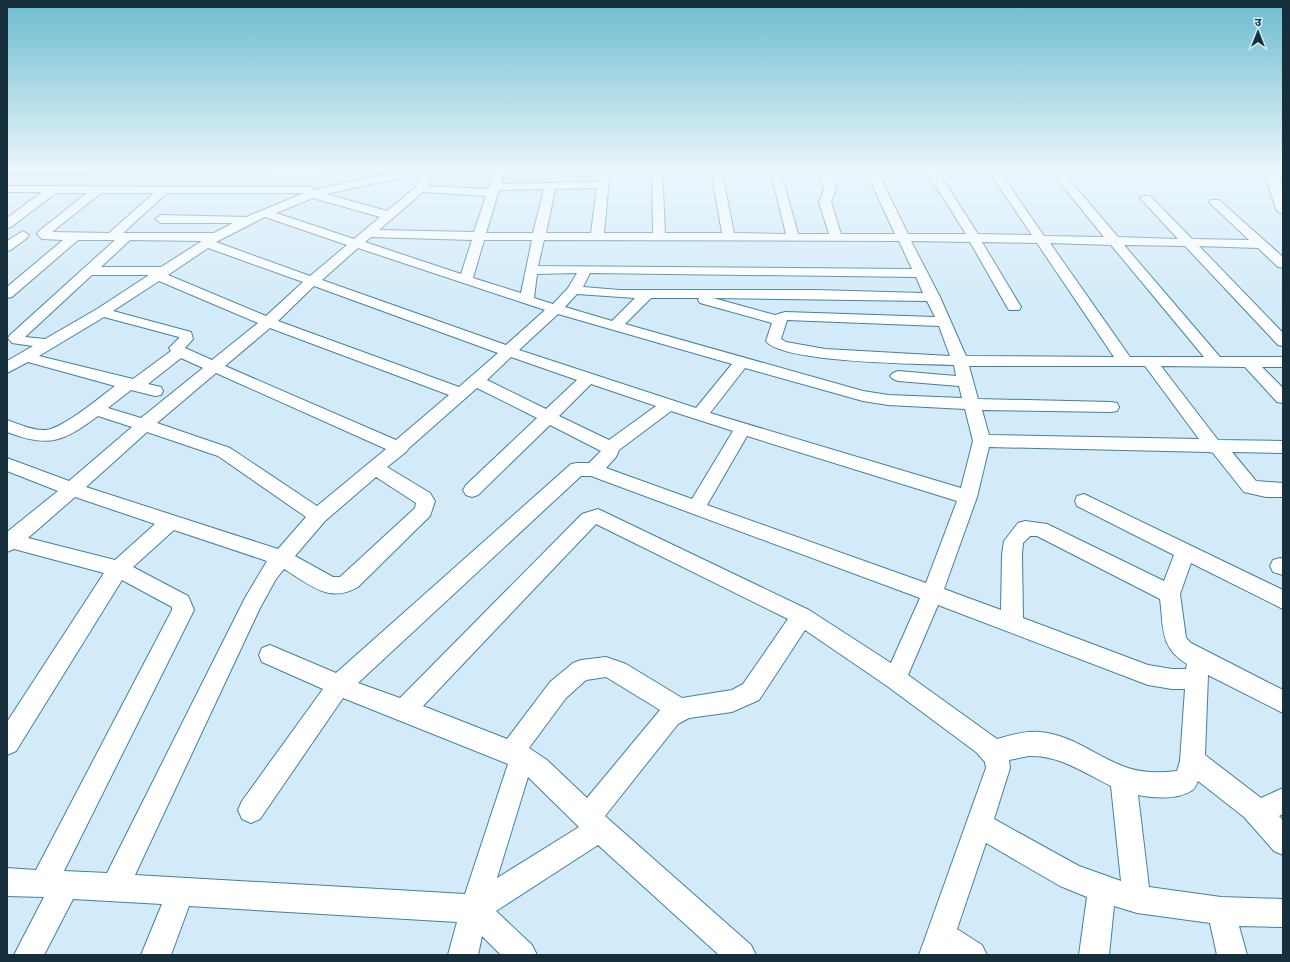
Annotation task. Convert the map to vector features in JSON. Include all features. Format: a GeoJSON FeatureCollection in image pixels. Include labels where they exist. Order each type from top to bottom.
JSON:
{"type":"FeatureCollection","features":[{"type":"Feature","properties":{"kind":"street"},"geometry":{"type":"LineString","coordinates":[[7,224],[21,214]]}},
{"type":"Feature","properties":{"kind":"street"},"geometry":{"type":"LineString","coordinates":[[68,214],[43,234],[46,236],[111,236],[211,240],[313,280],[508,351],[699,415],[968,497]]}},
{"type":"Feature","properties":{"kind":"street"},"geometry":{"type":"LineString","coordinates":[[111,236],[136,214]]}},
{"type":"Feature","properties":{"kind":"street"},"geometry":{"type":"LineString","coordinates":[[7,368],[102,312],[211,240],[260,214]]}},
{"type":"Feature","properties":{"kind":"street"},"geometry":{"type":"LineString","coordinates":[[270,214],[555,309],[876,399],[972,404],[1111,407]]}},
{"type":"Feature","properties":{"kind":"street"},"geometry":{"type":"LineString","coordinates":[[383,214],[390,216]]}},
{"type":"Feature","properties":{"kind":"street"},"geometry":{"type":"LineString","coordinates":[[8,542],[72,489],[145,424],[268,322],[313,280],[392,214]]}},
{"type":"Feature","properties":{"kind":"street"},"geometry":{"type":"LineString","coordinates":[[466,279],[487,214]]}},
{"type":"Feature","properties":{"kind":"street"},"geometry":{"type":"LineString","coordinates":[[527,299],[531,270],[543,214]]}},
{"type":"Feature","properties":{"kind":"street"},"geometry":{"type":"LineString","coordinates":[[597,236],[600,214]]}},
{"type":"Feature","properties":{"kind":"street"},"geometry":{"type":"LineString","coordinates":[[658,214],[659,237]]}},
{"type":"Feature","properties":{"kind":"street"},"geometry":{"type":"LineString","coordinates":[[725,214],[729,237]]}},
{"type":"Feature","properties":{"kind":"street"},"geometry":{"type":"LineString","coordinates":[[787,214],[793,237]]}},
{"type":"Feature","properties":{"kind":"street"},"geometry":{"type":"LineString","coordinates":[[829,214],[836,238]]}},
{"type":"Feature","properties":{"kind":"street"},"geometry":{"type":"LineString","coordinates":[[891,214],[933,297],[960,361],[982,441],[968,497],[932,594],[896,679]]}},
{"type":"Feature","properties":{"kind":"street"},"geometry":{"type":"LineString","coordinates":[[959,214],[1014,307]]}},
{"type":"Feature","properties":{"kind":"street"},"geometry":{"type":"LineString","coordinates":[[1023,214],[1125,361]]}},
{"type":"Feature","properties":{"kind":"street"},"geometry":{"type":"LineString","coordinates":[[1092,214],[1215,361]]}},
{"type":"Feature","properties":{"kind":"street"},"geometry":{"type":"LineString","coordinates":[[1162,214],[1283,342]]}},
{"type":"Feature","properties":{"kind":"street"},"geometry":{"type":"LineString","coordinates":[[1229,214],[1283,264]]}},
{"type":"Feature","properties":{"kind":"street"},"geometry":{"type":"LineString","coordinates":[[162,219],[248,220]]}},
{"type":"Feature","properties":{"kind":"street"},"geometry":{"type":"LineString","coordinates":[[370,234],[480,236],[974,238],[1188,241],[1263,244]]}},
{"type":"Feature","properties":{"kind":"street"},"geometry":{"type":"LineString","coordinates":[[7,247],[22,235]]}},
{"type":"Feature","properties":{"kind":"street"},"geometry":{"type":"LineString","coordinates":[[7,294],[74,237]]}},
{"type":"Feature","properties":{"kind":"street"},"geometry":{"type":"LineString","coordinates":[[48,344],[16,340],[15,338],[126,237]]}},
{"type":"Feature","properties":{"kind":"street"},"geometry":{"type":"LineString","coordinates":[[531,270],[586,268],[920,273]]}},
{"type":"Feature","properties":{"kind":"street"},"geometry":{"type":"LineString","coordinates":[[115,887],[252,604],[269,573],[318,516],[400,448],[555,309],[574,290],[586,268]]}},
{"type":"Feature","properties":{"kind":"street"},"geometry":{"type":"LineString","coordinates":[[88,271],[160,273],[268,322],[469,387],[548,417],[610,448]]}},
{"type":"Feature","properties":{"kind":"street"},"geometry":{"type":"LineString","coordinates":[[574,290],[647,294],[933,297]]}},
{"type":"Feature","properties":{"kind":"street"},"geometry":{"type":"LineString","coordinates":[[615,326],[647,294]]}},
{"type":"Feature","properties":{"kind":"street"},"geometry":{"type":"LineString","coordinates":[[685,294],[779,322]]}},
{"type":"Feature","properties":{"kind":"street"},"geometry":{"type":"LineString","coordinates":[[102,312],[186,335],[186,339],[176,348],[180,352],[400,448]]}},
{"type":"Feature","properties":{"kind":"street"},"geometry":{"type":"LineString","coordinates":[[944,322],[829,320],[785,316],[781,317],[774,338],[775,344],[837,356],[960,361],[1283,362]]}},
{"type":"Feature","properties":{"kind":"street"},"geometry":{"type":"LineString","coordinates":[[7,426],[44,436],[52,436],[59,433],[180,352]]}},
{"type":"Feature","properties":{"kind":"street"},"geometry":{"type":"LineString","coordinates":[[26,357],[155,391]]}},
{"type":"Feature","properties":{"kind":"street"},"geometry":{"type":"LineString","coordinates":[[1149,361],[1216,447],[1250,487],[1266,490],[1283,490]]}},
{"type":"Feature","properties":{"kind":"street"},"geometry":{"type":"LineString","coordinates":[[699,415],[742,362]]}},
{"type":"Feature","properties":{"kind":"street"},"geometry":{"type":"LineString","coordinates":[[1249,362],[1283,398]]}},
{"type":"Feature","properties":{"kind":"street"},"geometry":{"type":"LineString","coordinates":[[898,376],[966,382]]}},
{"type":"Feature","properties":{"kind":"street"},"geometry":{"type":"LineString","coordinates":[[472,490],[588,378]]}},
{"type":"Feature","properties":{"kind":"street"},"geometry":{"type":"LineString","coordinates":[[593,470],[610,453],[610,448],[670,405]]}},
{"type":"Feature","properties":{"kind":"street"},"geometry":{"type":"LineString","coordinates":[[95,409],[145,424],[224,452],[318,516]]}},
{"type":"Feature","properties":{"kind":"street"},"geometry":{"type":"LineString","coordinates":[[696,508],[743,428]]}},
{"type":"Feature","properties":{"kind":"street"},"geometry":{"type":"LineString","coordinates":[[982,441],[1216,447],[1283,447]]}},
{"type":"Feature","properties":{"kind":"street"},"geometry":{"type":"LineString","coordinates":[[7,464],[72,489],[282,558],[330,586],[344,585],[423,511],[426,501],[423,498],[375,468]]}},
{"type":"Feature","properties":{"kind":"street"},"geometry":{"type":"LineString","coordinates":[[252,810],[339,685],[577,469],[593,470],[793,544],[824,553],[1148,675],[1167,678],[1198,669]]}},
{"type":"Feature","properties":{"kind":"street"},"geometry":{"type":"LineString","coordinates":[[1084,500],[1283,600]]}},
{"type":"Feature","properties":{"kind":"street"},"geometry":{"type":"LineString","coordinates":[[404,710],[593,517],[603,518],[802,616],[896,679],[985,744],[993,752],[997,760],[998,768],[938,945],[972,955]]}},
{"type":"Feature","properties":{"kind":"street"},"geometry":{"type":"LineString","coordinates":[[7,743],[118,569],[170,522]]}},
{"type":"Feature","properties":{"kind":"street"},"geometry":{"type":"LineString","coordinates":[[1012,624],[1012,555],[1014,541],[1025,528],[1040,529],[1170,594]]}},
{"type":"Feature","properties":{"kind":"street"},"geometry":{"type":"LineString","coordinates":[[8,542],[118,569],[172,596],[181,602],[183,610],[54,885],[29,955]]}},
{"type":"Feature","properties":{"kind":"street"},"geometry":{"type":"LineString","coordinates":[[1185,551],[1170,594],[1176,641],[1198,669],[1283,702]]}},
{"type":"Feature","properties":{"kind":"street"},"geometry":{"type":"LineString","coordinates":[[7,882],[115,887],[474,909],[594,823],[670,716],[679,709],[693,705],[732,702],[743,699],[751,692],[802,616]]}},
{"type":"Feature","properties":{"kind":"street"},"geometry":{"type":"LineString","coordinates":[[270,655],[339,685],[517,755],[538,769],[594,823],[741,955]]}},
{"type":"Feature","properties":{"kind":"street"},"geometry":{"type":"LineString","coordinates":[[463,955],[474,909],[517,755],[558,690],[581,670],[606,667],[618,671],[679,709]]}},
{"type":"Feature","properties":{"kind":"street"},"geometry":{"type":"LineString","coordinates":[[993,752],[1029,744],[1043,744],[1060,748],[1123,779],[1139,784],[1163,786],[1184,782],[1191,770],[1192,762],[1198,669]]}},
{"type":"Feature","properties":{"kind":"street"},"geometry":{"type":"LineString","coordinates":[[1192,762],[1258,812],[1272,826],[1283,842]]}},
{"type":"Feature","properties":{"kind":"street"},"geometry":{"type":"LineString","coordinates":[[1123,779],[1137,899]]}},
{"type":"Feature","properties":{"kind":"street"},"geometry":{"type":"LineString","coordinates":[[1258,812],[1283,801]]}},
{"type":"Feature","properties":{"kind":"street"},"geometry":{"type":"LineString","coordinates":[[979,825],[1070,876],[1102,889],[1137,899],[1221,911],[1283,913]]}},
{"type":"Feature","properties":{"kind":"street"},"geometry":{"type":"LineString","coordinates":[[1094,955],[1102,889]]}},
{"type":"Feature","properties":{"kind":"street"},"geometry":{"type":"LineString","coordinates":[[156,955],[181,892]]}},
{"type":"Feature","properties":{"kind":"street"},"geometry":{"type":"LineString","coordinates":[[474,909],[522,955]]}},
{"type":"Feature","properties":{"kind":"street"},"geometry":{"type":"LineString","coordinates":[[1221,911],[1232,955]]}}]}
